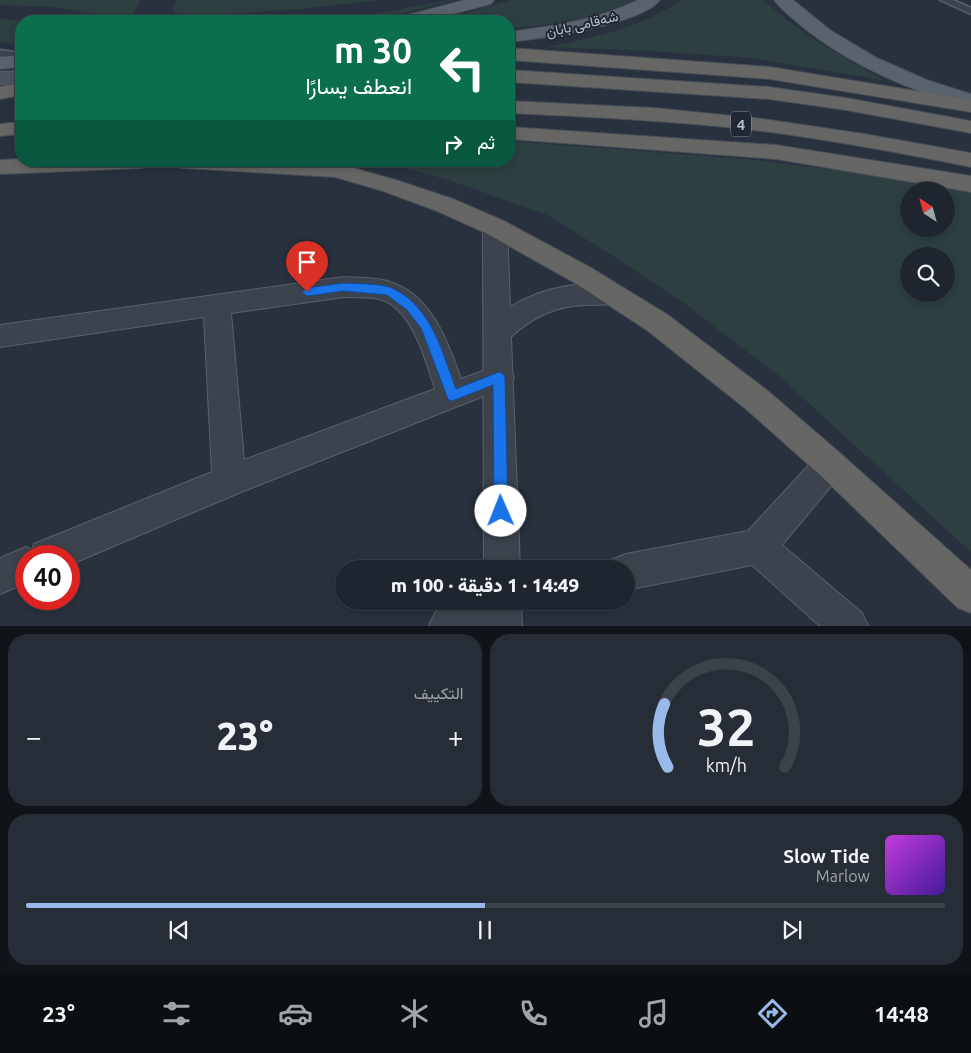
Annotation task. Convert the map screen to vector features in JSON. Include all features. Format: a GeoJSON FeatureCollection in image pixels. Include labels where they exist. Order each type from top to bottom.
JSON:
{"type":"FeatureCollection","features":[{"type":"Feature","properties":{"kind":"highway"},"geometry":{"type":"LineString","coordinates":[[515,54],[770,73],[971,106]]}},
{"type":"Feature","properties":{"kind":"highway","name":"4"},"geometry":{"type":"LineString","coordinates":[[515,76],[769,93],[846,104],[971,127]]}},
{"type":"Feature","properties":{"kind":"highway"},"geometry":{"type":"LineString","coordinates":[[0,94],[15,90]]}},
{"type":"Feature","properties":{"kind":"highway"},"geometry":{"type":"LineString","coordinates":[[0,94],[15,94]]}},
{"type":"Feature","properties":{"kind":"highway","name":"4"},"geometry":{"type":"LineString","coordinates":[[515,107],[613,112],[798,130],[886,143],[971,160]]}},
{"type":"Feature","properties":{"kind":"highway"},"geometry":{"type":"LineString","coordinates":[[0,130],[15,129]]}},
{"type":"Feature","properties":{"kind":"highway"},"geometry":{"type":"LineString","coordinates":[[515,133],[776,152],[971,184]]}},
{"type":"Feature","properties":{"kind":"highway"},"geometry":{"type":"LineString","coordinates":[[0,167],[15,165]]}},
{"type":"Feature","properties":{"kind":"highway"},"geometry":{"type":"LineString","coordinates":[[285,167],[336,170],[391,186],[445,205],[495,227],[614,295],[658,323],[757,400],[830,464],[971,595]]}},
{"type":"Feature","properties":{"kind":"main road"},"geometry":{"type":"LineString","coordinates":[[429,15],[485,0]]}},
{"type":"Feature","properties":{"kind":"main road","name":"شەقامی بابان"},"geometry":{"type":"LineString","coordinates":[[515,36],[588,25],[616,17],[651,0]]}},
{"type":"Feature","properties":{"kind":"main road"},"geometry":{"type":"LineString","coordinates":[[783,0],[807,22],[858,54],[921,84],[971,101]]}},
{"type":"Feature","properties":{"kind":"main road"},"geometry":{"type":"LineString","coordinates":[[0,62],[15,61]]}},
{"type":"Feature","properties":{"kind":"main road"},"geometry":{"type":"LineString","coordinates":[[0,78],[15,77]]}},
{"type":"Feature","properties":{"kind":"street"},"geometry":{"type":"LineString","coordinates":[[495,227],[502,560]]}},
{"type":"Feature","properties":{"kind":"street"},"geometry":{"type":"LineString","coordinates":[[0,338],[344,287],[390,292],[411,307],[426,326],[452,395]]}},
{"type":"Feature","properties":{"kind":"street"},"geometry":{"type":"LineString","coordinates":[[498,332],[509,321],[544,303],[578,295],[614,295]]}},
{"type":"Feature","properties":{"kind":"street"},"geometry":{"type":"LineString","coordinates":[[217,305],[229,481]]}},
{"type":"Feature","properties":{"kind":"street"},"geometry":{"type":"LineString","coordinates":[[74,545],[229,481],[499,377]]}},
{"type":"Feature","properties":{"kind":"street"},"geometry":{"type":"LineString","coordinates":[[635,570],[757,547],[830,464]]}},
{"type":"Feature","properties":{"kind":"street"},"geometry":{"type":"LineString","coordinates":[[757,547],[848,626]]}},
{"type":"Feature","properties":{"kind":"street"},"geometry":{"type":"LineString","coordinates":[[0,576],[15,570]]}},
{"type":"Feature","properties":{"kind":"street"},"geometry":{"type":"LineString","coordinates":[[448,626],[476,610]]}},
{"type":"Feature","properties":{"kind":"street"},"geometry":{"type":"LineString","coordinates":[[502,610],[502,626]]}},
{"type":"Feature","properties":{"kind":"lane"},"geometry":{"type":"LineString","coordinates":[[945,0],[971,11]]}},
{"type":"Feature","properties":{"kind":"lane"},"geometry":{"type":"LineString","coordinates":[[0,53],[15,55]]}},
{"type":"Feature","properties":{"kind":"shaded area"},"geometry":{"type":"Polygon","coordinates":[[[0,0],[140,0],[133,15],[96,15],[54,7],[0,5],[0,0]]]}},
{"type":"Feature","properties":{"kind":"shaded area"},"geometry":{"type":"Polygon","coordinates":[[[176,0],[381,0],[300,9],[218,15],[183,15],[172,11],[176,0]]]}},
{"type":"Feature","properties":{"kind":"shaded area"},"geometry":{"type":"Polygon","coordinates":[[[455,0],[395,15],[365,15],[455,0]]]}},
{"type":"Feature","properties":{"kind":"shaded area"},"geometry":{"type":"Polygon","coordinates":[[[511,0],[635,0],[589,16],[557,23],[515,28],[515,15],[459,15],[511,0]]]}},
{"type":"Feature","properties":{"kind":"shaded area"},"geometry":{"type":"Polygon","coordinates":[[[681,0],[764,0],[807,34],[886,81],[751,58],[651,51],[550,47],[601,35],[635,24],[667,9],[681,0]]]}},
{"type":"Feature","properties":{"kind":"shaded area"},"geometry":{"type":"Polygon","coordinates":[[[0,19],[15,20],[15,45],[0,41],[0,19]]]}},
{"type":"Feature","properties":{"kind":"shaded area"},"geometry":{"type":"Polygon","coordinates":[[[515,141],[746,159],[883,176],[916,182],[900,182],[900,238],[955,238],[955,189],[971,192],[971,552],[779,376],[685,304],[549,216],[449,180],[400,167],[515,167],[515,141]]]}},
{"type":"Feature","properties":{"kind":"route"},"geometry":{"type":"LineString","coordinates":[[307,292],[344,287],[390,292],[411,307],[426,326],[452,395],[499,377],[501,511]]}}]}
